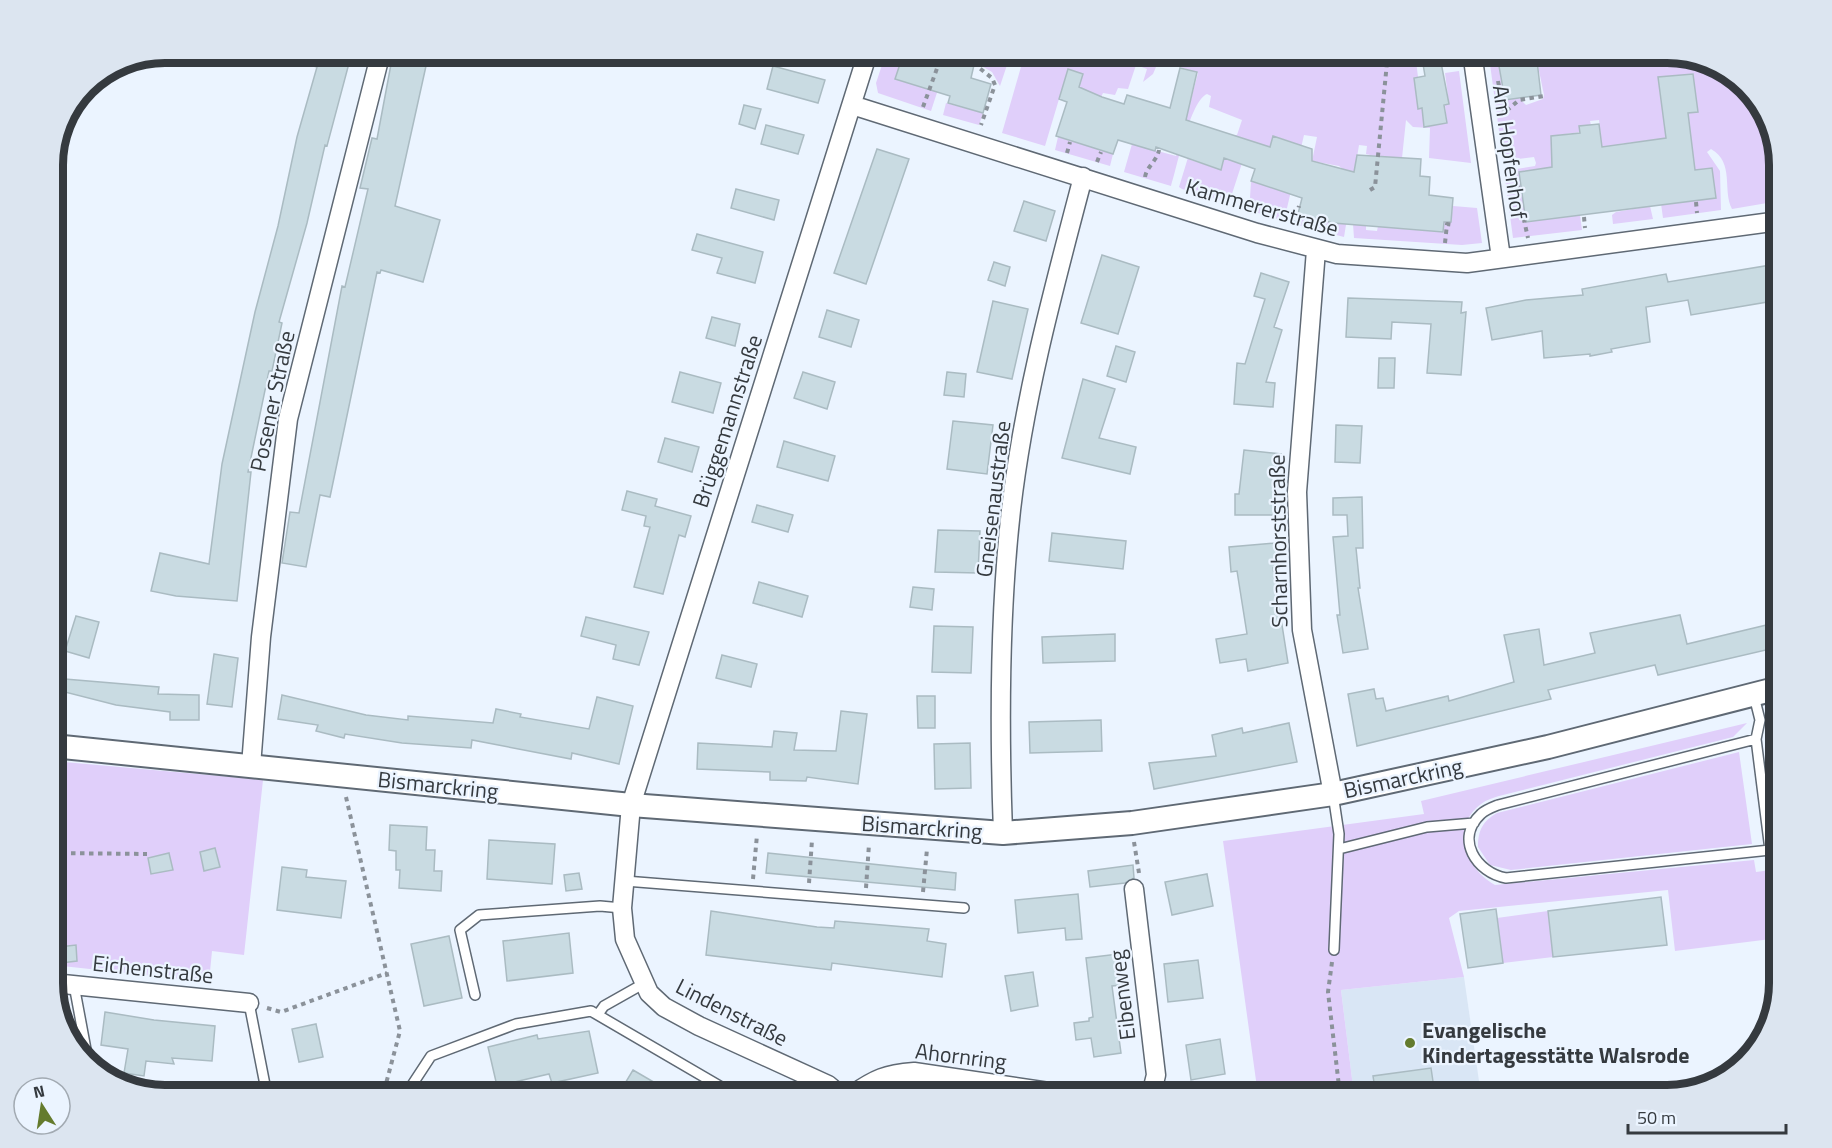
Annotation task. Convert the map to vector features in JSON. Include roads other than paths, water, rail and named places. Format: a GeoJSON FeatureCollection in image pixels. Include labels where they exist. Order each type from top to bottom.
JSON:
{"type":"FeatureCollection","features":[{"type":"Feature","properties":{"kind":"street","name":"Posener Straße"},"geometry":{"type":"LineString","coordinates":[[251,766],[262,625],[288,418],[378,63]]}},
{"type":"Feature","properties":{"kind":"street","name":"Brüggemannstraße"},"geometry":{"type":"LineString","coordinates":[[631,804],[865,63]]}},
{"type":"Feature","properties":{"kind":"street","name":"Am Hopfenhof"},"geometry":{"type":"LineString","coordinates":[[1474,63],[1501,258]]}},
{"type":"Feature","properties":{"kind":"street","name":"Kammererstraße"},"geometry":{"type":"LineString","coordinates":[[852,105],[1090,171],[1316,250],[1432,262],[1467,263],[1769,221]]}},
{"type":"Feature","properties":{"kind":"street","name":"Gneisenaustraße"},"geometry":{"type":"LineString","coordinates":[[1004,833],[1000,744],[1011,510],[1044,328],[1090,171]]}},
{"type":"Feature","properties":{"kind":"street","name":"Scharnhorststraße"},"geometry":{"type":"LineString","coordinates":[[1316,250],[1297,492],[1302,630],[1332,794]]}},
{"type":"Feature","properties":{"kind":"street","name":"Bismarckring"},"geometry":{"type":"LineString","coordinates":[[63,747],[631,804],[1004,833],[1132,823],[1332,794],[1548,747],[1769,690]]}},
{"type":"Feature","properties":{"kind":"street","name":"Lindenstraße"},"geometry":{"type":"LineString","coordinates":[[631,804],[622,908],[625,939],[643,984],[649,993],[664,1007],[699,1026],[828,1085]]}},
{"type":"Feature","properties":{"kind":"street","name":"Eibenweg"},"geometry":{"type":"LineString","coordinates":[[1134,890],[1156,1075],[1154,1085]]}},
{"type":"Feature","properties":{"kind":"street","name":"Eichenstraße"},"geometry":{"type":"LineString","coordinates":[[63,984],[249,1003]]}},
{"type":"Feature","properties":{"kind":"street","name":"Ahornring"},"geometry":{"type":"LineString","coordinates":[[867,1085],[891,1073],[914,1072],[1002,1085]]}},
{"type":"Feature","properties":{"kind":"lane"},"geometry":{"type":"LineString","coordinates":[[1753,694],[1760,720],[1756,739],[1769,842]]}},
{"type":"Feature","properties":{"kind":"lane"},"geometry":{"type":"LineString","coordinates":[[1756,739],[1498,805],[1481,813],[1474,823],[1470,847],[1475,859],[1485,871],[1506,879],[1769,850]]}},
{"type":"Feature","properties":{"kind":"lane"},"geometry":{"type":"LineString","coordinates":[[1332,794],[1338,824],[1339,849],[1334,950]]}},
{"type":"Feature","properties":{"kind":"lane"},"geometry":{"type":"LineString","coordinates":[[1339,849],[1428,827],[1474,823]]}},
{"type":"Feature","properties":{"kind":"lane"},"geometry":{"type":"LineString","coordinates":[[625,881],[964,908]]}},
{"type":"Feature","properties":{"kind":"lane"},"geometry":{"type":"LineString","coordinates":[[475,995],[460,930],[479,915],[600,906],[622,908]]}},
{"type":"Feature","properties":{"kind":"lane"},"geometry":{"type":"LineString","coordinates":[[599,1013],[604,1006],[643,984]]}},
{"type":"Feature","properties":{"kind":"lane"},"geometry":{"type":"LineString","coordinates":[[74,985],[86,1047]]}},
{"type":"Feature","properties":{"kind":"lane"},"geometry":{"type":"LineString","coordinates":[[249,1003],[265,1085]]}},
{"type":"Feature","properties":{"kind":"lane"},"geometry":{"type":"LineString","coordinates":[[412,1085],[431,1056],[516,1024],[591,1011],[599,1013],[718,1085]]}},
{"type":"Feature","properties":{"kind":"place","name":"Evangelische Kindertagesstätte Walsrode"},"geometry":{"type":"Point","coordinates":[1410,1043]}}]}
